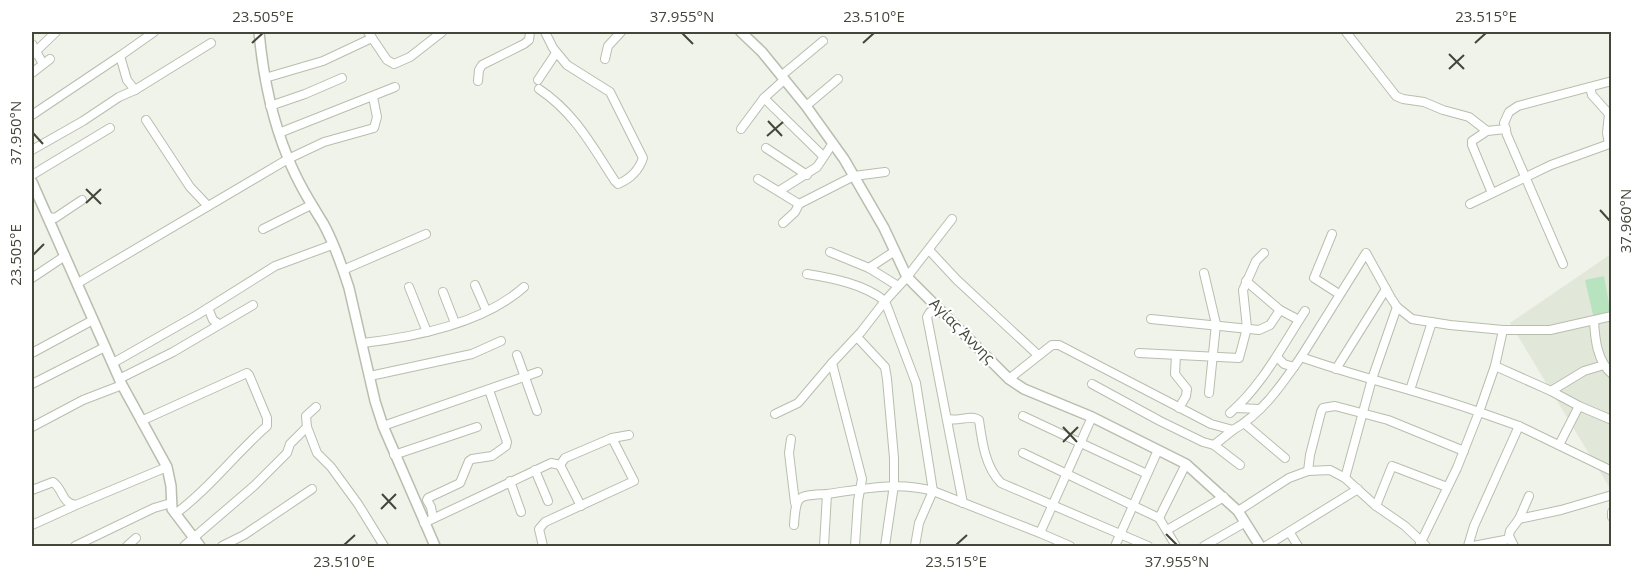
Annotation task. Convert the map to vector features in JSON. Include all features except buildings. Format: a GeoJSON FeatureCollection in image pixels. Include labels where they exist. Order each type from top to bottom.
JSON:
{"type":"FeatureCollection","features":[{"type":"Feature","properties":{"kind":"street"},"geometry":{"type":"LineString","coordinates":[[43,64],[33,50],[56,32]]}},
{"type":"Feature","properties":{"kind":"street"},"geometry":{"type":"LineString","coordinates":[[32,115],[154,32]]}},
{"type":"Feature","properties":{"kind":"street"},"geometry":{"type":"LineString","coordinates":[[259,32],[270,106],[279,133],[288,159],[323,225],[343,270],[383,426],[394,454],[428,520],[435,546]]}},
{"type":"Feature","properties":{"kind":"street"},"geometry":{"type":"LineString","coordinates":[[266,78],[323,61],[370,35],[387,60],[394,64],[410,57],[441,32]]}},
{"type":"Feature","properties":{"kind":"street"},"geometry":{"type":"LineString","coordinates":[[478,81],[482,65],[524,44],[529,40],[530,32]]}},
{"type":"Feature","properties":{"kind":"street"},"geometry":{"type":"LineString","coordinates":[[555,32],[546,34],[556,53],[579,73],[610,92],[643,158],[634,173],[618,184],[570,114],[539,85],[556,53]]}},
{"type":"Feature","properties":{"kind":"street"},"geometry":{"type":"LineString","coordinates":[[605,59],[608,46],[621,32]]}},
{"type":"Feature","properties":{"kind":"street","name":"Αγίας Άννης"},"geometry":{"type":"LineString","coordinates":[[741,32],[762,52],[833,143],[854,176],[907,276],[1009,379],[1024,389],[1092,417],[1186,464],[1238,511],[1260,546]]}},
{"type":"Feature","properties":{"kind":"street"},"geometry":{"type":"LineString","coordinates":[[1346,32],[1396,96],[1424,102],[1469,117],[1487,132]]}},
{"type":"Feature","properties":{"kind":"street"},"geometry":{"type":"LineString","coordinates":[[741,129],[764,98],[823,41]]}},
{"type":"Feature","properties":{"kind":"street"},"geometry":{"type":"LineString","coordinates":[[32,150],[211,43]]}},
{"type":"Feature","properties":{"kind":"street"},"geometry":{"type":"LineString","coordinates":[[120,56],[127,80],[135,90]]}},
{"type":"Feature","properties":{"kind":"street"},"geometry":{"type":"LineString","coordinates":[[32,73],[50,59]]}},
{"type":"Feature","properties":{"kind":"street"},"geometry":{"type":"LineString","coordinates":[[270,106],[342,78]]}},
{"type":"Feature","properties":{"kind":"street"},"geometry":{"type":"LineString","coordinates":[[806,106],[838,80]]}},
{"type":"Feature","properties":{"kind":"street"},"geometry":{"type":"LineString","coordinates":[[1563,264],[1504,123],[1509,112],[1518,106],[1611,81]]}},
{"type":"Feature","properties":{"kind":"street"},"geometry":{"type":"LineString","coordinates":[[279,133],[395,87]]}},
{"type":"Feature","properties":{"kind":"street"},"geometry":{"type":"LineString","coordinates":[[1470,204],[1572,156],[1610,143],[1607,133],[1609,114],[1592,95],[1590,87]]}},
{"type":"Feature","properties":{"kind":"street"},"geometry":{"type":"LineString","coordinates":[[78,283],[288,159],[329,140],[374,128],[377,117],[373,97]]}},
{"type":"Feature","properties":{"kind":"street"},"geometry":{"type":"LineString","coordinates":[[764,98],[823,156]]}},
{"type":"Feature","properties":{"kind":"street"},"geometry":{"type":"LineString","coordinates":[[146,120],[190,187],[208,206]]}},
{"type":"Feature","properties":{"kind":"street"},"geometry":{"type":"LineString","coordinates":[[32,176],[110,128]]}},
{"type":"Feature","properties":{"kind":"street"},"geometry":{"type":"LineString","coordinates":[[1492,193],[1472,141],[1487,132],[1506,129]]}},
{"type":"Feature","properties":{"kind":"street"},"geometry":{"type":"LineString","coordinates":[[779,191],[817,167],[833,143]]}},
{"type":"Feature","properties":{"kind":"street"},"geometry":{"type":"LineString","coordinates":[[766,148],[807,175]]}},
{"type":"Feature","properties":{"kind":"street"},"geometry":{"type":"LineString","coordinates":[[783,223],[795,212],[799,204],[854,176],[885,171]]}},
{"type":"Feature","properties":{"kind":"street"},"geometry":{"type":"LineString","coordinates":[[758,179],[799,204]]}},
{"type":"Feature","properties":{"kind":"street"},"geometry":{"type":"LineString","coordinates":[[32,182],[121,382],[166,467],[171,486],[171,503],[175,514],[197,542]]}},
{"type":"Feature","properties":{"kind":"street"},"geometry":{"type":"LineString","coordinates":[[48,218],[55,218],[82,200]]}},
{"type":"Feature","properties":{"kind":"street"},"geometry":{"type":"LineString","coordinates":[[263,229],[311,206]]}},
{"type":"Feature","properties":{"kind":"street"},"geometry":{"type":"LineString","coordinates":[[775,414],[798,403],[930,250],[952,219]]}},
{"type":"Feature","properties":{"kind":"street"},"geometry":{"type":"LineString","coordinates":[[343,270],[426,234]]}},
{"type":"Feature","properties":{"kind":"street"},"geometry":{"type":"LineString","coordinates":[[1332,234],[1314,279],[1339,294]]}},
{"type":"Feature","properties":{"kind":"street"},"geometry":{"type":"LineString","coordinates":[[113,363],[275,266],[332,245]]}},
{"type":"Feature","properties":{"kind":"street"},"geometry":{"type":"LineString","coordinates":[[930,250],[957,280],[1038,355]]}},
{"type":"Feature","properties":{"kind":"street"},"geometry":{"type":"LineString","coordinates":[[869,268],[895,251]]}},
{"type":"Feature","properties":{"kind":"street"},"geometry":{"type":"LineString","coordinates":[[830,252],[869,268],[898,286]]}},
{"type":"Feature","properties":{"kind":"street"},"geometry":{"type":"LineString","coordinates":[[1139,353],[1239,358],[1247,328],[1243,298],[1246,281],[1256,261],[1264,253]]}},
{"type":"Feature","properties":{"kind":"street"},"geometry":{"type":"LineString","coordinates":[[1214,445],[1245,424],[1276,392],[1301,357],[1366,253],[1398,307],[1412,319],[1503,330],[1550,330],[1611,316]]}},
{"type":"Feature","properties":{"kind":"street"},"geometry":{"type":"LineString","coordinates":[[32,278],[65,256]]}},
{"type":"Feature","properties":{"kind":"street"},"geometry":{"type":"LineString","coordinates":[[807,273],[861,288],[877,294],[885,301],[916,383],[933,490],[919,523],[915,546]]}},
{"type":"Feature","properties":{"kind":"street"},"geometry":{"type":"LineString","coordinates":[[1204,273],[1216,324],[1209,393]]}},
{"type":"Feature","properties":{"kind":"street"},"geometry":{"type":"LineString","coordinates":[[1246,281],[1280,310],[1299,320]]}},
{"type":"Feature","properties":{"kind":"street"},"geometry":{"type":"LineString","coordinates":[[475,285],[486,310]]}},
{"type":"Feature","properties":{"kind":"street"},"geometry":{"type":"LineString","coordinates":[[363,343],[427,332],[455,323],[512,297],[524,286]]}},
{"type":"Feature","properties":{"kind":"street"},"geometry":{"type":"LineString","coordinates":[[409,287],[427,332]]}},
{"type":"Feature","properties":{"kind":"street"},"geometry":{"type":"LineString","coordinates":[[1336,369],[1386,289]]}},
{"type":"Feature","properties":{"kind":"street"},"geometry":{"type":"LineString","coordinates":[[443,292],[455,323]]}},
{"type":"Feature","properties":{"kind":"street"},"geometry":{"type":"LineString","coordinates":[[32,427],[121,382],[253,305]]}},
{"type":"Feature","properties":{"kind":"street"},"geometry":{"type":"LineString","coordinates":[[1345,478],[1372,379],[1398,307]]}},
{"type":"Feature","properties":{"kind":"street"},"geometry":{"type":"LineString","coordinates":[[208,308],[213,320],[219,324]]}},
{"type":"Feature","properties":{"kind":"street"},"geometry":{"type":"LineString","coordinates":[[940,309],[930,312],[927,317],[963,502]]}},
{"type":"Feature","properties":{"kind":"street"},"geometry":{"type":"LineString","coordinates":[[1151,319],[1265,329],[1280,310]]}},
{"type":"Feature","properties":{"kind":"street"},"geometry":{"type":"LineString","coordinates":[[1260,409],[1233,411],[1250,393],[1277,357],[1305,311]]}},
{"type":"Feature","properties":{"kind":"street"},"geometry":{"type":"LineString","coordinates":[[32,353],[93,321]]}},
{"type":"Feature","properties":{"kind":"street"},"geometry":{"type":"LineString","coordinates":[[1594,321],[1596,341],[1604,365],[1611,374]]}},
{"type":"Feature","properties":{"kind":"street"},"geometry":{"type":"LineString","coordinates":[[1410,390],[1432,322]]}},
{"type":"Feature","properties":{"kind":"street"},"geometry":{"type":"LineString","coordinates":[[1238,511],[1289,478],[1308,471],[1330,470],[1345,478],[1376,506],[1405,526],[1422,545],[1457,468],[1479,412],[1495,366],[1503,330]]}},
{"type":"Feature","properties":{"kind":"street"},"geometry":{"type":"LineString","coordinates":[[857,337],[885,367],[894,458],[894,485],[885,546]]}},
{"type":"Feature","properties":{"kind":"street"},"geometry":{"type":"LineString","coordinates":[[370,376],[472,354],[501,341]]}},
{"type":"Feature","properties":{"kind":"street"},"geometry":{"type":"LineString","coordinates":[[1009,379],[1052,345],[1059,345],[1211,424],[1233,430]]}},
{"type":"Feature","properties":{"kind":"street"},"geometry":{"type":"LineString","coordinates":[[32,384],[105,346]]}},
{"type":"Feature","properties":{"kind":"street"},"geometry":{"type":"LineString","coordinates":[[517,355],[537,411]]}},
{"type":"Feature","properties":{"kind":"street"},"geometry":{"type":"LineString","coordinates":[[1176,356],[1175,374],[1187,389],[1179,408]]}},
{"type":"Feature","properties":{"kind":"street"},"geometry":{"type":"LineString","coordinates":[[1277,357],[1284,364],[1294,367]]}},
{"type":"Feature","properties":{"kind":"street"},"geometry":{"type":"LineString","coordinates":[[1301,357],[1519,426],[1611,471]]}},
{"type":"Feature","properties":{"kind":"street"},"geometry":{"type":"LineString","coordinates":[[832,363],[860,466],[861,489],[855,546]]}},
{"type":"Feature","properties":{"kind":"street"},"geometry":{"type":"LineString","coordinates":[[1551,391],[1584,371],[1604,365]]}},
{"type":"Feature","properties":{"kind":"street"},"geometry":{"type":"LineString","coordinates":[[1495,366],[1611,420]]}},
{"type":"Feature","properties":{"kind":"street"},"geometry":{"type":"LineString","coordinates":[[383,426],[538,372]]}},
{"type":"Feature","properties":{"kind":"street"},"geometry":{"type":"LineString","coordinates":[[141,421],[246,373],[249,375],[267,418],[267,426],[201,492],[175,514]]}},
{"type":"Feature","properties":{"kind":"street"},"geometry":{"type":"LineString","coordinates":[[1092,384],[1168,425],[1214,445],[1240,465]]}},
{"type":"Feature","properties":{"kind":"street"},"geometry":{"type":"LineString","coordinates":[[428,520],[431,507],[427,501],[430,495],[460,483],[472,459],[492,456],[506,446],[507,442],[489,390]]}},
{"type":"Feature","properties":{"kind":"street"},"geometry":{"type":"LineString","coordinates":[[1250,393],[1260,409]]}},
{"type":"Feature","properties":{"kind":"street"},"geometry":{"type":"LineString","coordinates":[[1308,471],[1312,444],[1323,408],[1335,405],[1402,424],[1464,451]]}},
{"type":"Feature","properties":{"kind":"street"},"geometry":{"type":"LineString","coordinates":[[1559,445],[1579,406]]}},
{"type":"Feature","properties":{"kind":"street"},"geometry":{"type":"LineString","coordinates":[[316,407],[306,416],[307,427],[318,453],[358,504],[384,546]]}},
{"type":"Feature","properties":{"kind":"street"},"geometry":{"type":"LineString","coordinates":[[1023,416],[1147,474]]}},
{"type":"Feature","properties":{"kind":"street"},"geometry":{"type":"LineString","coordinates":[[1040,533],[1092,417]]}},
{"type":"Feature","properties":{"kind":"street"},"geometry":{"type":"LineString","coordinates":[[946,419],[955,421],[978,418],[987,461],[994,477],[1001,483],[1148,546]]}},
{"type":"Feature","properties":{"kind":"street"},"geometry":{"type":"LineString","coordinates":[[1245,424],[1285,458]]}},
{"type":"Feature","properties":{"kind":"street"},"geometry":{"type":"LineString","coordinates":[[1468,546],[1474,526],[1519,426]]}},
{"type":"Feature","properties":{"kind":"street"},"geometry":{"type":"LineString","coordinates":[[184,546],[197,542],[287,453],[290,444],[307,427]]}},
{"type":"Feature","properties":{"kind":"street"},"geometry":{"type":"LineString","coordinates":[[394,454],[477,427]]}},
{"type":"Feature","properties":{"kind":"street"},"geometry":{"type":"LineString","coordinates":[[560,465],[565,458],[612,438],[629,435]]}},
{"type":"Feature","properties":{"kind":"street"},"geometry":{"type":"LineString","coordinates":[[543,546],[539,529],[542,525],[634,481],[612,438]]}},
{"type":"Feature","properties":{"kind":"street"},"geometry":{"type":"LineString","coordinates":[[790,439],[789,453],[795,503],[794,525]]}},
{"type":"Feature","properties":{"kind":"street"},"geometry":{"type":"LineString","coordinates":[[1115,546],[1158,450]]}},
{"type":"Feature","properties":{"kind":"street"},"geometry":{"type":"LineString","coordinates":[[1023,453],[1159,518],[1176,546]]}},
{"type":"Feature","properties":{"kind":"street"},"geometry":{"type":"LineString","coordinates":[[428,520],[551,464],[560,465],[566,473],[581,506]]}},
{"type":"Feature","properties":{"kind":"street"},"geometry":{"type":"LineString","coordinates":[[1159,518],[1186,464]]}},
{"type":"Feature","properties":{"kind":"street"},"geometry":{"type":"LineString","coordinates":[[1376,506],[1392,466],[1447,487]]}},
{"type":"Feature","properties":{"kind":"street"},"geometry":{"type":"LineString","coordinates":[[32,525],[166,467]]}},
{"type":"Feature","properties":{"kind":"street"},"geometry":{"type":"LineString","coordinates":[[535,470],[548,501]]}},
{"type":"Feature","properties":{"kind":"street"},"geometry":{"type":"LineString","coordinates":[[510,481],[521,512]]}},
{"type":"Feature","properties":{"kind":"street"},"geometry":{"type":"LineString","coordinates":[[32,490],[53,482],[57,484],[65,501],[75,506]]}},
{"type":"Feature","properties":{"kind":"street"},"geometry":{"type":"LineString","coordinates":[[795,503],[802,497],[908,485],[933,490],[1069,546]]}},
{"type":"Feature","properties":{"kind":"street"},"geometry":{"type":"LineString","coordinates":[[222,546],[243,535],[312,489]]}},
{"type":"Feature","properties":{"kind":"street"},"geometry":{"type":"LineString","coordinates":[[1266,546],[1358,489]]}},
{"type":"Feature","properties":{"kind":"street"},"geometry":{"type":"LineString","coordinates":[[824,546],[827,494]]}},
{"type":"Feature","properties":{"kind":"street"},"geometry":{"type":"LineString","coordinates":[[1518,519],[1561,510],[1611,495]]}},
{"type":"Feature","properties":{"kind":"street"},"geometry":{"type":"LineString","coordinates":[[1473,546],[1512,543],[1510,531],[1529,496]]}},
{"type":"Feature","properties":{"kind":"street"},"geometry":{"type":"LineString","coordinates":[[1167,530],[1224,497]]}},
{"type":"Feature","properties":{"kind":"street"},"geometry":{"type":"LineString","coordinates":[[75,546],[154,508],[171,503]]}},
{"type":"Feature","properties":{"kind":"street"},"geometry":{"type":"LineString","coordinates":[[1611,512],[1611,517]]}},
{"type":"Feature","properties":{"kind":"street"},"geometry":{"type":"LineString","coordinates":[[1204,546],[1244,523]]}},
{"type":"Feature","properties":{"kind":"street"},"geometry":{"type":"LineString","coordinates":[[1290,533],[1298,546]]}},
{"type":"Feature","properties":{"kind":"street"},"geometry":{"type":"LineString","coordinates":[[127,546],[136,538]]}},
{"type":"Feature","properties":{"kind":"shaded area"},"geometry":{"type":"Polygon","coordinates":[[[1611,254],[1611,490],[1510,323],[1611,254]]]}},
{"type":"Feature","properties":{"kind":"green space"},"geometry":{"type":"Polygon","coordinates":[[[1604,276],[1611,315],[1594,319],[1585,280],[1604,276]]]}}]}
